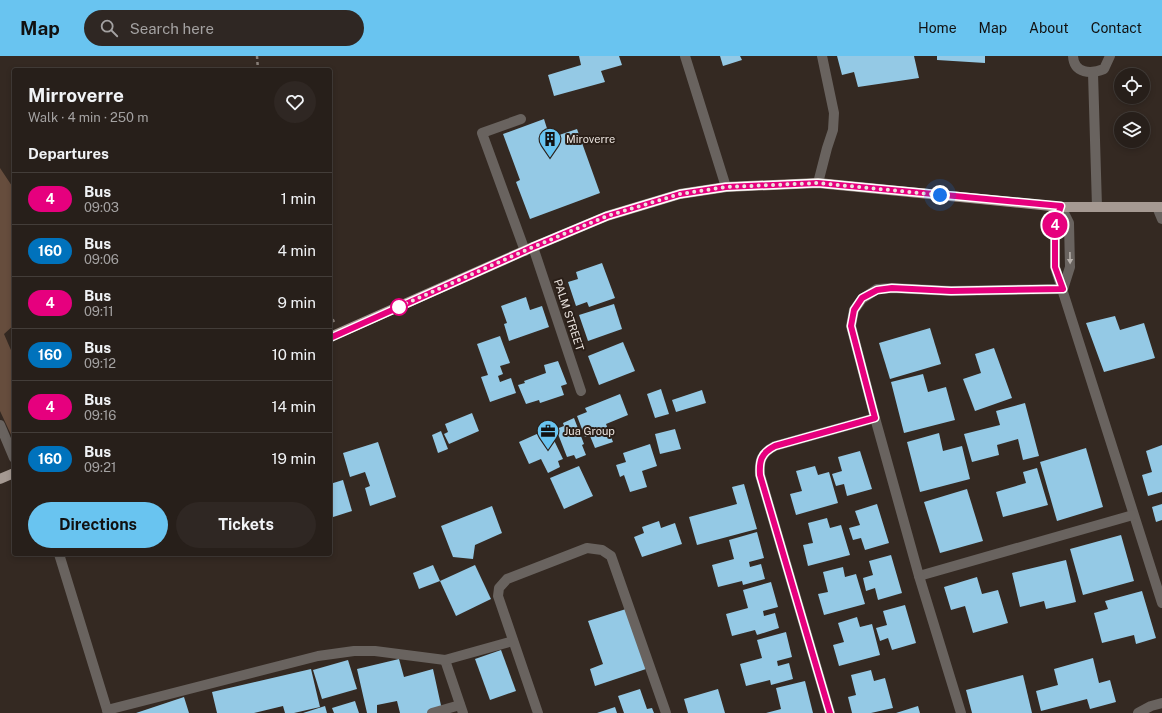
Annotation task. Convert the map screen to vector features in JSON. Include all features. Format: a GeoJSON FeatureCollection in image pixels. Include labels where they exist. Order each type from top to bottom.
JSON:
{"type":"FeatureCollection","features":[{"type":"Feature","properties":{"kind":"main road"},"geometry":{"type":"LineString","coordinates":[[332,337],[529,249],[607,216],[680,194],[726,187],[818,183],[1061,206],[1160,207]]}},
{"type":"Feature","properties":{"kind":"main road"},"geometry":{"type":"LineString","coordinates":[[0,480],[12,474]]}},
{"type":"Feature","properties":{"kind":"street"},"geometry":{"type":"LineString","coordinates":[[685,56],[726,187]]}},
{"type":"Feature","properties":{"kind":"street"},"geometry":{"type":"LineString","coordinates":[[818,183],[833,130],[834,113],[822,56]]}},
{"type":"Feature","properties":{"kind":"street"},"geometry":{"type":"LineString","coordinates":[[1073,56],[1073,61],[1081,70],[1093,73],[1104,68],[1110,56]]}},
{"type":"Feature","properties":{"kind":"street"},"geometry":{"type":"LineString","coordinates":[[1093,73],[1098,206]]}},
{"type":"Feature","properties":{"kind":"street","name":"PALM STREET"},"geometry":{"type":"LineString","coordinates":[[520,119],[482,133],[529,249],[582,391]]}},
{"type":"Feature","properties":{"kind":"street"},"geometry":{"type":"LineString","coordinates":[[1061,206],[1069,223],[1070,260],[1070,267],[1063,289]]}},
{"type":"Feature","properties":{"kind":"street"},"geometry":{"type":"LineString","coordinates":[[1061,206],[1055,224],[1055,267],[1162,603]]}},
{"type":"Feature","properties":{"kind":"street"},"geometry":{"type":"LineString","coordinates":[[1160,207],[1162,219]]}},
{"type":"Feature","properties":{"kind":"street"},"geometry":{"type":"LineString","coordinates":[[961,713],[919,576],[875,418],[851,326],[854,310],[862,298],[877,290],[892,288],[951,291],[1063,289]]}},
{"type":"Feature","properties":{"kind":"street"},"geometry":{"type":"LineString","coordinates":[[830,713],[760,475],[759,465],[761,456],[767,450],[775,446],[875,418]]}},
{"type":"Feature","properties":{"kind":"street"},"geometry":{"type":"LineString","coordinates":[[0,424],[12,453]]}},
{"type":"Feature","properties":{"kind":"street"},"geometry":{"type":"LineString","coordinates":[[919,576],[1133,515]]}},
{"type":"Feature","properties":{"kind":"street"},"geometry":{"type":"LineString","coordinates":[[538,713],[498,596],[499,588],[506,580],[587,548],[602,550],[611,556],[666,713]]}},
{"type":"Feature","properties":{"kind":"street"},"geometry":{"type":"LineString","coordinates":[[60,556],[108,711],[325,655],[354,651],[375,651],[445,660],[513,641]]}},
{"type":"Feature","properties":{"kind":"street"},"geometry":{"type":"LineString","coordinates":[[432,713],[461,709],[445,660]]}},
{"type":"Feature","properties":{"kind":"street"},"geometry":{"type":"LineString","coordinates":[[1138,713],[1151,706],[1162,703]]}},
{"type":"Feature","properties":{"kind":"path"},"geometry":{"type":"LineString","coordinates":[[257,56],[258,68]]}},
{"type":"Feature","properties":{"kind":"shaded area"},"geometry":{"type":"Polygon","coordinates":[[[0,168],[12,186],[12,327],[4,334],[12,352],[12,437],[0,411],[0,168]]]}},
{"type":"Feature","properties":{"kind":"building"},"geometry":{"type":"Polygon","coordinates":[[[579,56],[619,56],[622,65],[601,71],[605,82],[554,96],[548,75],[581,65],[579,56]]]}},
{"type":"Feature","properties":{"kind":"building"},"geometry":{"type":"Polygon","coordinates":[[[720,56],[740,56],[742,60],[723,66],[720,56]]]}},
{"type":"Feature","properties":{"kind":"building"},"geometry":{"type":"Polygon","coordinates":[[[837,56],[914,56],[919,78],[858,87],[854,72],[842,75],[837,56]]]}},
{"type":"Feature","properties":{"kind":"building"},"geometry":{"type":"Polygon","coordinates":[[[937,56],[985,56],[985,63],[937,60],[937,56]]]}},
{"type":"Feature","properties":{"kind":"building","name":"Miroverre"},"geometry":{"type":"Polygon","coordinates":[[[544,119],[550,138],[577,129],[600,193],[530,219],[516,182],[520,180],[503,134],[544,119]]]}},
{"type":"Feature","properties":{"kind":"building"},"geometry":{"type":"Polygon","coordinates":[[[602,263],[615,298],[589,307],[587,302],[576,306],[568,282],[578,279],[576,272],[602,263]]]}},
{"type":"Feature","properties":{"kind":"building"},"geometry":{"type":"Polygon","coordinates":[[[526,297],[530,310],[542,306],[549,327],[509,341],[504,324],[507,323],[501,306],[526,297]]]}},
{"type":"Feature","properties":{"kind":"building"},"geometry":{"type":"Polygon","coordinates":[[[614,304],[622,329],[588,341],[579,315],[614,304]]]}},
{"type":"Feature","properties":{"kind":"building"},"geometry":{"type":"Polygon","coordinates":[[[1115,316],[1120,330],[1144,323],[1155,358],[1104,372],[1086,323],[1115,316]]]}},
{"type":"Feature","properties":{"kind":"building"},"geometry":{"type":"Polygon","coordinates":[[[930,328],[941,364],[890,379],[879,343],[930,328]]]}},
{"type":"Feature","properties":{"kind":"building"},"geometry":{"type":"Polygon","coordinates":[[[500,336],[510,363],[500,366],[503,374],[498,376],[500,382],[511,378],[516,393],[490,402],[481,377],[488,375],[477,344],[500,336]]]}},
{"type":"Feature","properties":{"kind":"building"},"geometry":{"type":"Polygon","coordinates":[[[623,342],[635,371],[599,385],[588,356],[623,342]]]}},
{"type":"Feature","properties":{"kind":"building"},"geometry":{"type":"Polygon","coordinates":[[[994,348],[1012,398],[975,411],[963,379],[981,373],[975,354],[994,348]]]}},
{"type":"Feature","properties":{"kind":"building"},"geometry":{"type":"Polygon","coordinates":[[[558,361],[567,384],[561,386],[564,395],[540,403],[539,400],[526,404],[518,385],[525,383],[524,381],[546,373],[544,365],[558,361]]]}},
{"type":"Feature","properties":{"kind":"building"},"geometry":{"type":"Polygon","coordinates":[[[923,374],[928,392],[946,387],[955,420],[904,433],[891,382],[923,374]]]}},
{"type":"Feature","properties":{"kind":"building"},"geometry":{"type":"Polygon","coordinates":[[[661,389],[669,414],[655,418],[647,394],[661,389]]]}},
{"type":"Feature","properties":{"kind":"building"},"geometry":{"type":"Polygon","coordinates":[[[702,390],[706,403],[676,412],[672,400],[702,390]]]}},
{"type":"Feature","properties":{"kind":"building"},"geometry":{"type":"Polygon","coordinates":[[[620,394],[628,415],[606,424],[613,442],[595,448],[590,436],[585,437],[577,416],[587,412],[585,408],[620,394]]]}},
{"type":"Feature","properties":{"kind":"building"},"geometry":{"type":"Polygon","coordinates":[[[1025,403],[1039,456],[1023,460],[1018,439],[997,445],[999,455],[972,462],[964,434],[1000,425],[996,411],[1025,403]]]}},
{"type":"Feature","properties":{"kind":"building"},"geometry":{"type":"Polygon","coordinates":[[[472,413],[479,431],[449,444],[444,434],[448,432],[445,424],[472,413]]]}},
{"type":"Feature","properties":{"kind":"building"},"geometry":{"type":"Polygon","coordinates":[[[574,418],[584,444],[582,445],[586,455],[576,459],[574,455],[567,457],[556,429],[564,426],[563,423],[574,418]]]}},
{"type":"Feature","properties":{"kind":"building"},"geometry":{"type":"Polygon","coordinates":[[[675,429],[681,449],[660,454],[655,434],[675,429]]]}},
{"type":"Feature","properties":{"kind":"building"},"geometry":{"type":"Polygon","coordinates":[[[441,431],[448,449],[438,453],[432,435],[441,431]]]}},
{"type":"Feature","properties":{"kind":"building"},"geometry":{"type":"Polygon","coordinates":[[[550,432],[563,459],[558,461],[560,467],[548,473],[541,459],[529,464],[519,442],[539,433],[540,437],[550,432]]]}},
{"type":"Feature","properties":{"kind":"building"},"geometry":{"type":"Polygon","coordinates":[[[939,433],[943,451],[962,446],[970,479],[920,492],[907,442],[939,433]]]}},
{"type":"Feature","properties":{"kind":"building"},"geometry":{"type":"Polygon","coordinates":[[[378,442],[396,497],[370,506],[365,488],[370,486],[365,472],[350,477],[343,453],[378,442]]]}},
{"type":"Feature","properties":{"kind":"building"},"geometry":{"type":"Polygon","coordinates":[[[650,444],[657,466],[642,471],[647,487],[630,492],[624,475],[620,477],[616,465],[626,462],[623,453],[650,444]]]}},
{"type":"Feature","properties":{"kind":"building"},"geometry":{"type":"Polygon","coordinates":[[[1162,445],[1162,492],[1148,496],[1142,475],[1152,472],[1146,451],[1162,445]]]}},
{"type":"Feature","properties":{"kind":"building"},"geometry":{"type":"Polygon","coordinates":[[[1086,448],[1103,507],[1057,521],[1040,462],[1086,448]]]}},
{"type":"Feature","properties":{"kind":"building"},"geometry":{"type":"Polygon","coordinates":[[[860,451],[872,489],[847,496],[844,484],[836,486],[832,474],[842,471],[838,457],[860,451]]]}},
{"type":"Feature","properties":{"kind":"building"},"geometry":{"type":"Polygon","coordinates":[[[579,466],[593,496],[564,509],[550,478],[579,466]]]}},
{"type":"Feature","properties":{"kind":"building"},"geometry":{"type":"Polygon","coordinates":[[[815,466],[818,475],[829,472],[838,503],[796,515],[790,494],[802,491],[796,471],[815,466]]]}},
{"type":"Feature","properties":{"kind":"building"},"geometry":{"type":"Polygon","coordinates":[[[1037,468],[1048,505],[1003,517],[996,492],[1026,483],[1023,472],[1037,468]]]}},
{"type":"Feature","properties":{"kind":"building"},"geometry":{"type":"Polygon","coordinates":[[[343,480],[352,511],[332,517],[332,483],[343,480]]]}},
{"type":"Feature","properties":{"kind":"building"},"geometry":{"type":"Polygon","coordinates":[[[744,484],[757,529],[697,545],[689,517],[737,504],[732,487],[744,484]]]}},
{"type":"Feature","properties":{"kind":"building"},"geometry":{"type":"Polygon","coordinates":[[[967,489],[983,541],[940,553],[924,502],[967,489]]]}},
{"type":"Feature","properties":{"kind":"building"},"geometry":{"type":"Polygon","coordinates":[[[877,504],[889,543],[865,550],[861,538],[853,540],[849,528],[860,525],[855,511],[877,504]]]}},
{"type":"Feature","properties":{"kind":"building"},"geometry":{"type":"Polygon","coordinates":[[[1162,504],[1162,520],[1156,522],[1152,507],[1162,504]]]}},
{"type":"Feature","properties":{"kind":"building"},"geometry":{"type":"Polygon","coordinates":[[[492,506],[502,533],[475,545],[473,559],[453,557],[441,526],[492,506]]]}},
{"type":"Feature","properties":{"kind":"building"},"geometry":{"type":"Polygon","coordinates":[[[827,518],[830,528],[841,525],[850,555],[808,566],[803,545],[813,543],[808,523],[827,518]]]}},
{"type":"Feature","properties":{"kind":"building"},"geometry":{"type":"Polygon","coordinates":[[[659,521],[661,528],[675,523],[682,544],[642,557],[634,537],[644,533],[642,527],[659,521]]]}},
{"type":"Feature","properties":{"kind":"building"},"geometry":{"type":"Polygon","coordinates":[[[757,532],[764,558],[749,562],[750,567],[761,564],[765,579],[743,585],[742,581],[718,587],[712,565],[734,559],[729,540],[757,532]]]}},
{"type":"Feature","properties":{"kind":"building"},"geometry":{"type":"Polygon","coordinates":[[[1121,535],[1134,581],[1083,595],[1070,549],[1121,535]]]}},
{"type":"Feature","properties":{"kind":"building"},"geometry":{"type":"Polygon","coordinates":[[[891,555],[902,593],[878,600],[875,588],[866,591],[863,578],[873,575],[869,561],[891,555]]]}},
{"type":"Feature","properties":{"kind":"building"},"geometry":{"type":"Polygon","coordinates":[[[1066,560],[1076,602],[1046,609],[1044,601],[1020,607],[1012,573],[1066,560]]]}},
{"type":"Feature","properties":{"kind":"building"},"geometry":{"type":"Polygon","coordinates":[[[433,565],[440,581],[419,589],[413,573],[433,565]]]}},
{"type":"Feature","properties":{"kind":"building"},"geometry":{"type":"Polygon","coordinates":[[[475,565],[491,599],[456,616],[440,581],[475,565]]]}},
{"type":"Feature","properties":{"kind":"building"},"geometry":{"type":"Polygon","coordinates":[[[843,567],[845,577],[856,574],[865,604],[824,615],[818,594],[828,592],[823,572],[843,567]]]}},
{"type":"Feature","properties":{"kind":"building"},"geometry":{"type":"Polygon","coordinates":[[[977,577],[982,594],[998,590],[1008,623],[973,633],[965,606],[951,610],[944,587],[977,577]]]}},
{"type":"Feature","properties":{"kind":"building"},"geometry":{"type":"Polygon","coordinates":[[[771,582],[778,607],[763,611],[764,616],[775,613],[779,628],[757,635],[755,630],[732,636],[726,614],[748,608],[743,590],[771,582]]]}},
{"type":"Feature","properties":{"kind":"building"},"geometry":{"type":"Polygon","coordinates":[[[1142,591],[1156,638],[1136,644],[1134,635],[1102,643],[1094,613],[1108,609],[1105,601],[1142,591]]]}},
{"type":"Feature","properties":{"kind":"building"},"geometry":{"type":"Polygon","coordinates":[[[905,605],[916,643],[892,650],[888,638],[880,641],[876,628],[887,625],[883,611],[905,605]]]}},
{"type":"Feature","properties":{"kind":"building"},"geometry":{"type":"Polygon","coordinates":[[[626,609],[646,669],[595,686],[590,669],[603,664],[588,621],[626,609]]]}},
{"type":"Feature","properties":{"kind":"building"},"geometry":{"type":"Polygon","coordinates":[[[857,617],[860,627],[872,624],[880,655],[839,666],[833,645],[844,642],[838,623],[857,617]]]}},
{"type":"Feature","properties":{"kind":"building"},"geometry":{"type":"Polygon","coordinates":[[[786,632],[792,657],[777,661],[778,666],[789,663],[793,679],[771,685],[770,680],[746,686],[740,664],[762,658],[757,640],[786,632]]]}},
{"type":"Feature","properties":{"kind":"building"},"geometry":{"type":"Polygon","coordinates":[[[501,650],[516,691],[490,700],[475,659],[501,650]]]}},
{"type":"Feature","properties":{"kind":"building"},"geometry":{"type":"Polygon","coordinates":[[[1093,658],[1099,683],[1110,680],[1116,702],[1090,709],[1087,699],[1041,711],[1036,691],[1058,685],[1054,669],[1093,658]]]}},
{"type":"Feature","properties":{"kind":"building"},"geometry":{"type":"Polygon","coordinates":[[[399,659],[404,677],[433,669],[442,710],[428,713],[400,713],[397,701],[377,705],[377,713],[367,713],[357,669],[399,659]]]}},
{"type":"Feature","properties":{"kind":"building"},"geometry":{"type":"Polygon","coordinates":[[[348,660],[357,689],[322,699],[313,670],[348,660]]]}},
{"type":"Feature","properties":{"kind":"building"},"geometry":{"type":"Polygon","coordinates":[[[311,669],[320,707],[294,713],[285,713],[283,706],[254,713],[217,713],[212,692],[311,669]]]}},
{"type":"Feature","properties":{"kind":"building"},"geometry":{"type":"Polygon","coordinates":[[[871,670],[874,681],[885,678],[893,708],[871,713],[852,713],[848,697],[856,695],[851,675],[871,670]]]}},
{"type":"Feature","properties":{"kind":"building"},"geometry":{"type":"Polygon","coordinates":[[[1023,675],[1032,713],[972,713],[966,690],[1023,675]]]}},
{"type":"Feature","properties":{"kind":"building"},"geometry":{"type":"Polygon","coordinates":[[[805,681],[813,713],[766,713],[781,709],[776,688],[805,681]]]}},
{"type":"Feature","properties":{"kind":"building"},"geometry":{"type":"Polygon","coordinates":[[[640,689],[647,709],[652,708],[654,713],[624,713],[618,696],[640,689]]]}},
{"type":"Feature","properties":{"kind":"building"},"geometry":{"type":"Polygon","coordinates":[[[718,689],[725,713],[688,713],[684,699],[718,689]]]}},
{"type":"Feature","properties":{"kind":"building"},"geometry":{"type":"Polygon","coordinates":[[[184,697],[189,713],[136,713],[184,697]]]}},
{"type":"Feature","properties":{"kind":"building"},"geometry":{"type":"Polygon","coordinates":[[[355,701],[359,713],[334,713],[332,708],[355,701]]]}},
{"type":"Feature","properties":{"kind":"building"},"geometry":{"type":"Polygon","coordinates":[[[325,706],[327,713],[303,713],[325,706]]]}},
{"type":"Feature","properties":{"kind":"building"},"geometry":{"type":"Polygon","coordinates":[[[918,706],[920,713],[896,713],[918,706]]]}},
{"type":"Feature","properties":{"kind":"building"},"geometry":{"type":"Polygon","coordinates":[[[615,707],[617,713],[597,713],[615,707]]]}},
{"type":"Feature","properties":{"kind":"bus line","name":"4"},"geometry":{"type":"LineString","coordinates":[[332,337],[533,247],[607,216],[680,194],[726,187],[818,183],[1061,206],[1055,224],[1055,267],[1063,289],[951,291],[892,288],[877,290],[862,298],[854,310],[851,326],[875,418],[775,446],[767,450],[761,456],[759,465],[760,475],[830,713]]}},
{"type":"Feature","properties":{"kind":"place","name":"Miroverre"},"geometry":{"type":"Point","coordinates":[550,158]}},
{"type":"Feature","properties":{"kind":"place","name":"Jua Group"},"geometry":{"type":"Point","coordinates":[548,450]}},
{"type":"Feature","properties":{"kind":"route"},"geometry":{"type":"LineString","coordinates":[[399,307],[396,308],[607,216],[680,194],[726,187],[818,183],[940,195]]}}]}
